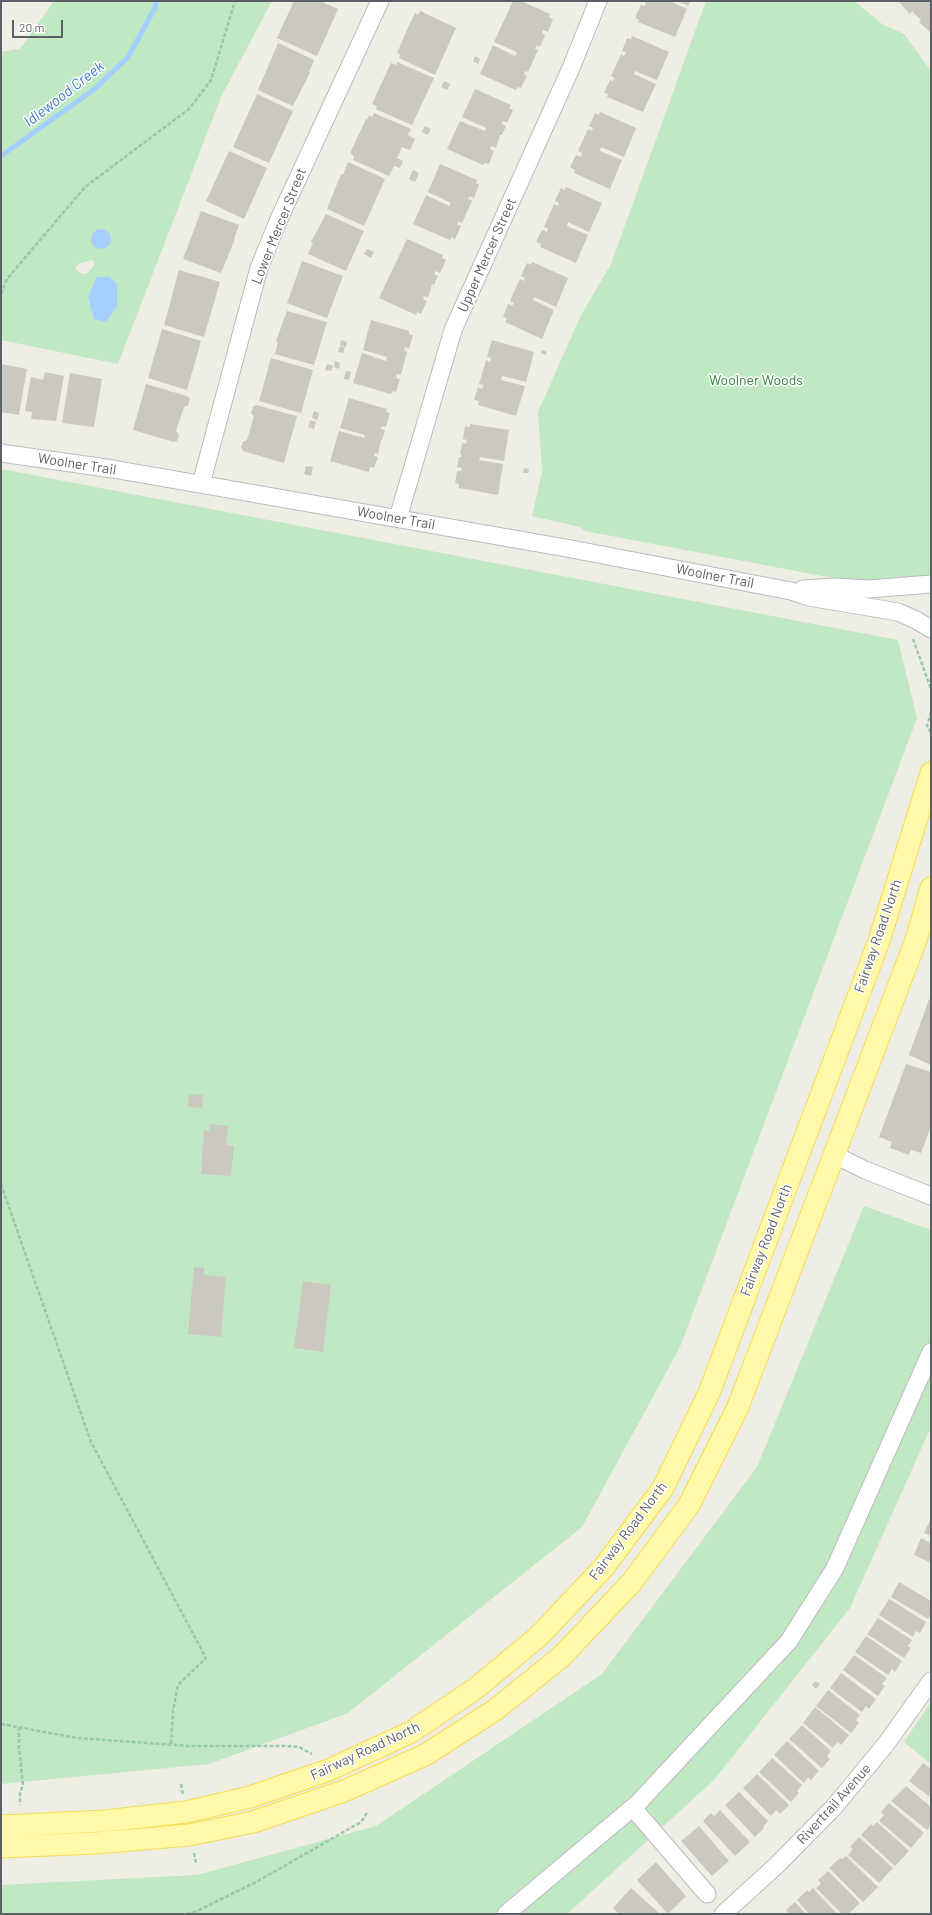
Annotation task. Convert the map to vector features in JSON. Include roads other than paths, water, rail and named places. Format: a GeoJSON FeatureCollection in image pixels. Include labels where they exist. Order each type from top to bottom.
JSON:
{"type":"FeatureCollection","features":[{"type":"Feature","properties":{"kind":"main road","name":"Fairway Road North"},"geometry":{"type":"LineString","coordinates":[[1,1826],[105,1821],[186,1812],[250,1797],[329,1770],[411,1732],[475,1689],[539,1636],[604,1567],[663,1488],[709,1393],[879,941],[931,773]]}},
{"type":"Feature","properties":{"kind":"main road","name":"Fairway Road North"},"geometry":{"type":"LineString","coordinates":[[1,1847],[97,1843],[190,1834],[253,1822],[344,1791],[425,1754],[495,1710],[561,1657],[632,1582],[689,1504],[738,1408],[916,940],[931,888]]}},
{"type":"Feature","properties":{"kind":"street","name":"Lower Mercer Street"},"geometry":{"type":"LineString","coordinates":[[201,484],[259,268],[289,198],[380,1]]}},
{"type":"Feature","properties":{"kind":"street","name":"Upper Mercer Street"},"geometry":{"type":"LineString","coordinates":[[398,518],[453,330],[571,68],[598,1]]}},
{"type":"Feature","properties":{"kind":"street","name":"Woolner Trail"},"geometry":{"type":"LineString","coordinates":[[1,453],[201,484],[398,518],[791,591],[809,597],[898,612],[931,629]]}},
{"type":"Feature","properties":{"kind":"street","name":"Woolner Trail"},"geometry":{"type":"LineString","coordinates":[[791,591],[813,588],[869,588],[931,584]]}},
{"type":"Feature","properties":{"kind":"street"},"geometry":{"type":"LineString","coordinates":[[835,1155],[865,1170],[931,1196]]}},
{"type":"Feature","properties":{"kind":"street"},"geometry":{"type":"LineString","coordinates":[[506,1914],[633,1808],[789,1642],[835,1568],[931,1352]]}},
{"type":"Feature","properties":{"kind":"street","name":"Rivertrail Avenue"},"geometry":{"type":"LineString","coordinates":[[723,1914],[777,1866],[834,1807],[886,1744],[931,1681]]}},
{"type":"Feature","properties":{"kind":"street"},"geometry":{"type":"LineString","coordinates":[[633,1808],[707,1894]]}},
{"type":"Feature","properties":{"kind":"water"},"geometry":{"type":"Polygon","coordinates":[[[101,229],[108,232],[111,239],[108,246],[101,249],[94,246],[91,239],[94,232],[101,229]]]}},
{"type":"Feature","properties":{"kind":"water"},"geometry":{"type":"Polygon","coordinates":[[[97,277],[109,277],[117,284],[117,306],[106,322],[94,319],[88,296],[97,277]]]}},
{"type":"Feature","properties":{"kind":"waterway","name":"Idlewood Creek"},"geometry":{"type":"LineString","coordinates":[[1,156],[96,88],[128,57],[155,8],[156,1]]}},
{"type":"Feature","properties":{"kind":"park label","name":"Woolner Woods"},"geometry":{"type":"Point","coordinates":[756,380]}}]}
